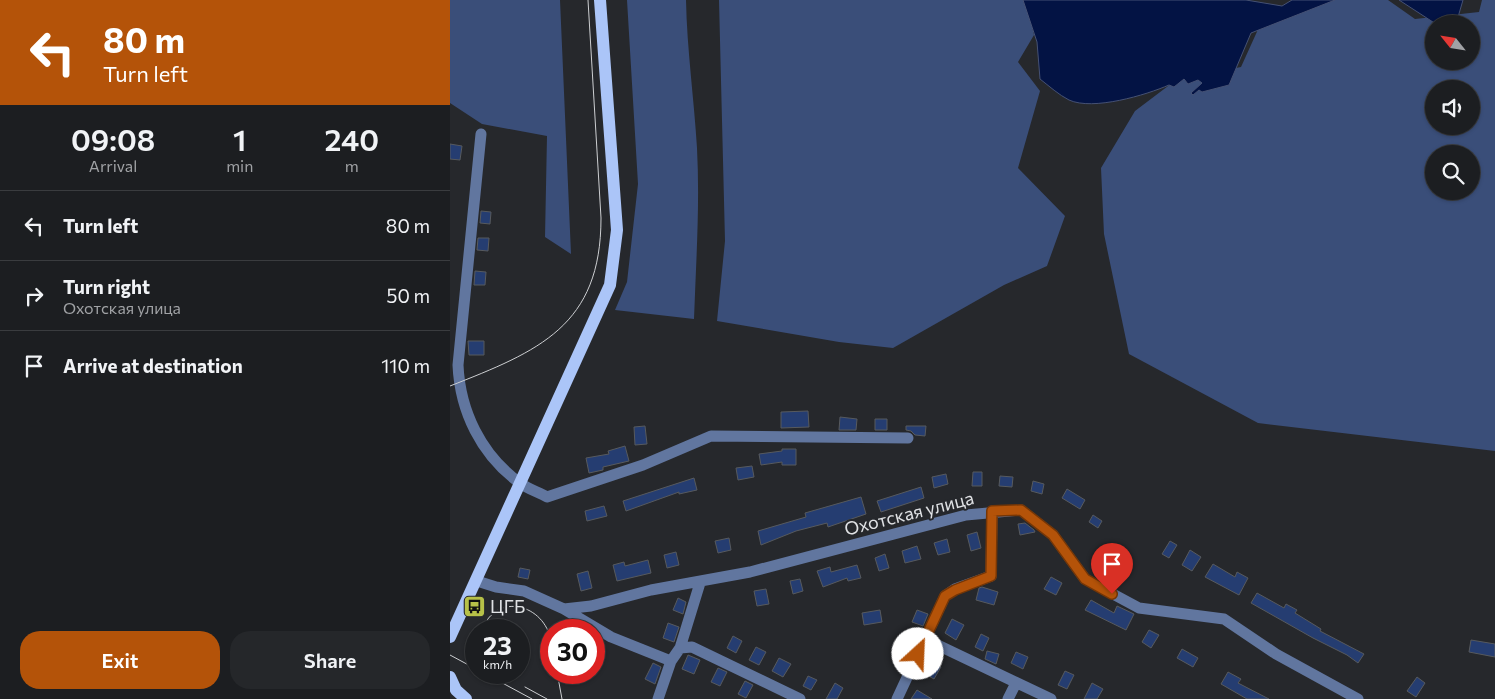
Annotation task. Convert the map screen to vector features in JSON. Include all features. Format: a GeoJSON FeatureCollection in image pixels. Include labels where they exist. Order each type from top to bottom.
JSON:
{"type":"FeatureCollection","features":[{"type":"Feature","properties":{"kind":"main road"},"geometry":{"type":"LineString","coordinates":[[450,638],[478,581],[610,285],[617,230],[600,0]]}},
{"type":"Feature","properties":{"kind":"main road"},"geometry":{"type":"LineString","coordinates":[[450,677],[452,690],[466,699]]}},
{"type":"Feature","properties":{"kind":"street"},"geometry":{"type":"LineString","coordinates":[[481,134],[458,365],[459,388],[465,412],[494,461],[521,484],[547,497],[643,466],[711,436],[908,438]]}},
{"type":"Feature","properties":{"kind":"street","name":"Охотская улица"},"geometry":{"type":"LineString","coordinates":[[564,609],[591,606],[651,590],[700,583],[750,572],[966,515],[992,511],[1021,510],[1053,535],[1085,579],[1139,608],[1224,619],[1276,654],[1358,699]]}},
{"type":"Feature","properties":{"kind":"street"},"geometry":{"type":"LineString","coordinates":[[897,699],[945,596],[955,590],[991,576],[992,511]]}},
{"type":"Feature","properties":{"kind":"street"},"geometry":{"type":"LineString","coordinates":[[478,581],[496,587],[524,591],[564,609],[611,638],[672,661]]}},
{"type":"Feature","properties":{"kind":"street"},"geometry":{"type":"LineString","coordinates":[[658,699],[672,661],[680,648],[700,583]]}},
{"type":"Feature","properties":{"kind":"street"},"geometry":{"type":"LineString","coordinates":[[925,639],[1051,699]]}},
{"type":"Feature","properties":{"kind":"street"},"geometry":{"type":"LineString","coordinates":[[680,648],[692,647],[800,699]]}},
{"type":"Feature","properties":{"kind":"street"},"geometry":{"type":"LineString","coordinates":[[1008,699],[1016,683]]}},
{"type":"Feature","properties":{"kind":"shaded area"},"geometry":{"type":"Polygon","coordinates":[[[450,0],[560,0],[571,254],[545,237],[547,136],[482,124],[450,103],[450,0]]]}},
{"type":"Feature","properties":{"kind":"shaded area"},"geometry":{"type":"Polygon","coordinates":[[[627,0],[686,0],[698,169],[694,319],[615,310],[627,282],[638,184],[627,0]]]}},
{"type":"Feature","properties":{"kind":"shaded area"},"geometry":{"type":"Polygon","coordinates":[[[719,0],[1026,0],[1034,35],[1018,62],[1040,91],[1018,168],[1065,216],[1047,266],[1004,285],[893,348],[839,342],[717,321],[725,241],[719,0]]]}},
{"type":"Feature","properties":{"kind":"shaded area"},"geometry":{"type":"Polygon","coordinates":[[[1023,0],[1246,0],[1282,6],[1292,0],[1335,0],[1251,33],[1229,85],[1202,92],[1199,90],[1193,95],[1191,93],[1202,83],[1198,80],[1188,84],[1184,79],[1174,87],[1169,85],[1134,97],[1092,104],[1069,100],[1040,79],[1037,42],[1023,0]]]}},
{"type":"Feature","properties":{"kind":"shaded area"},"geometry":{"type":"Polygon","coordinates":[[[1302,0],[1388,0],[1415,19],[1425,18],[1425,70],[1480,70],[1480,15],[1452,15],[1479,12],[1482,0],[1495,0],[1495,451],[1258,423],[1129,354],[1104,234],[1101,168],[1135,111],[1176,80],[1241,67],[1265,14],[1302,0]]]}},
{"type":"Feature","properties":{"kind":"shaded area"},"geometry":{"type":"Polygon","coordinates":[[[1399,0],[1463,0],[1459,15],[1425,15],[1425,17],[1399,0]]]}},
{"type":"Feature","properties":{"kind":"building"},"geometry":{"type":"Polygon","coordinates":[[[450,144],[462,146],[460,160],[450,159],[450,144]]]}},
{"type":"Feature","properties":{"kind":"building"},"geometry":{"type":"Polygon","coordinates":[[[481,211],[491,212],[490,224],[480,223],[481,211]]]}},
{"type":"Feature","properties":{"kind":"building"},"geometry":{"type":"Polygon","coordinates":[[[478,238],[489,238],[488,251],[477,250],[478,238]]]}},
{"type":"Feature","properties":{"kind":"building"},"geometry":{"type":"Polygon","coordinates":[[[475,271],[486,272],[485,285],[474,285],[475,271]]]}},
{"type":"Feature","properties":{"kind":"building"},"geometry":{"type":"Polygon","coordinates":[[[468,341],[484,341],[484,355],[469,355],[468,341]]]}},
{"type":"Feature","properties":{"kind":"building"},"geometry":{"type":"Polygon","coordinates":[[[808,411],[809,427],[781,428],[781,412],[808,411]]]}},
{"type":"Feature","properties":{"kind":"building"},"geometry":{"type":"Polygon","coordinates":[[[840,417],[857,419],[856,430],[839,430],[840,417]]]}},
{"type":"Feature","properties":{"kind":"building"},"geometry":{"type":"Polygon","coordinates":[[[875,419],[887,419],[887,430],[875,430],[875,419]]]}},
{"type":"Feature","properties":{"kind":"building"},"geometry":{"type":"Polygon","coordinates":[[[645,426],[647,444],[635,445],[634,427],[645,426]]]}},
{"type":"Feature","properties":{"kind":"building"},"geometry":{"type":"Polygon","coordinates":[[[906,426],[926,426],[925,436],[915,435],[911,431],[906,430],[906,426]]]}},
{"type":"Feature","properties":{"kind":"building"},"geometry":{"type":"Polygon","coordinates":[[[625,446],[629,461],[603,467],[603,470],[589,473],[586,458],[609,454],[608,451],[625,446]]]}},
{"type":"Feature","properties":{"kind":"building"},"geometry":{"type":"Polygon","coordinates":[[[782,449],[796,449],[796,465],[782,465],[782,462],[761,465],[759,454],[782,451],[782,449]]]}},
{"type":"Feature","properties":{"kind":"building"},"geometry":{"type":"Polygon","coordinates":[[[752,466],[754,477],[738,480],[736,468],[752,466]]]}},
{"type":"Feature","properties":{"kind":"building"},"geometry":{"type":"Polygon","coordinates":[[[973,472],[982,472],[982,486],[972,486],[973,472]]]}},
{"type":"Feature","properties":{"kind":"building"},"geometry":{"type":"Polygon","coordinates":[[[946,474],[948,484],[934,488],[932,477],[946,474]]]}},
{"type":"Feature","properties":{"kind":"building"},"geometry":{"type":"Polygon","coordinates":[[[1000,476],[1013,477],[1012,487],[999,486],[1000,476]]]}},
{"type":"Feature","properties":{"kind":"building"},"geometry":{"type":"Polygon","coordinates":[[[694,478],[697,490],[679,494],[679,492],[626,511],[623,501],[694,478]]]}},
{"type":"Feature","properties":{"kind":"building"},"geometry":{"type":"Polygon","coordinates":[[[1033,481],[1044,484],[1042,494],[1031,491],[1033,481]]]}},
{"type":"Feature","properties":{"kind":"building"},"geometry":{"type":"Polygon","coordinates":[[[921,487],[924,498],[881,512],[877,501],[921,487]]]}},
{"type":"Feature","properties":{"kind":"building"},"geometry":{"type":"Polygon","coordinates":[[[1067,489],[1085,500],[1080,509],[1062,498],[1067,489]]]}},
{"type":"Feature","properties":{"kind":"building"},"geometry":{"type":"Polygon","coordinates":[[[861,497],[866,514],[828,527],[827,523],[796,531],[761,545],[758,531],[806,517],[805,513],[861,497]]]}},
{"type":"Feature","properties":{"kind":"building"},"geometry":{"type":"Polygon","coordinates":[[[604,506],[607,516],[587,521],[585,511],[604,506]]]}},
{"type":"Feature","properties":{"kind":"building"},"geometry":{"type":"Polygon","coordinates":[[[1093,515],[1102,521],[1098,528],[1089,522],[1093,515]]]}},
{"type":"Feature","properties":{"kind":"building"},"geometry":{"type":"Polygon","coordinates":[[[1025,523],[1035,532],[1020,535],[1018,524],[1025,523]]]}},
{"type":"Feature","properties":{"kind":"building"},"geometry":{"type":"Polygon","coordinates":[[[977,532],[981,548],[971,551],[967,535],[977,532]]]}},
{"type":"Feature","properties":{"kind":"building"},"geometry":{"type":"Polygon","coordinates":[[[729,538],[731,550],[718,553],[715,541],[729,538]]]}},
{"type":"Feature","properties":{"kind":"building"},"geometry":{"type":"Polygon","coordinates":[[[947,539],[950,552],[938,555],[934,543],[947,539]]]}},
{"type":"Feature","properties":{"kind":"building"},"geometry":{"type":"Polygon","coordinates":[[[1170,541],[1177,545],[1169,558],[1162,554],[1170,541]]]}},
{"type":"Feature","properties":{"kind":"building"},"geometry":{"type":"Polygon","coordinates":[[[917,546],[921,559],[905,563],[902,551],[917,546]]]}},
{"type":"Feature","properties":{"kind":"building"},"geometry":{"type":"Polygon","coordinates":[[[1190,550],[1201,557],[1192,571],[1182,565],[1190,550]]]}},
{"type":"Feature","properties":{"kind":"building"},"geometry":{"type":"Polygon","coordinates":[[[676,552],[679,565],[667,568],[664,555],[676,552]]]}},
{"type":"Feature","properties":{"kind":"building"},"geometry":{"type":"Polygon","coordinates":[[[885,554],[889,568],[879,571],[875,558],[885,554]]]}},
{"type":"Feature","properties":{"kind":"building"},"geometry":{"type":"Polygon","coordinates":[[[648,560],[651,573],[617,581],[613,565],[624,562],[625,566],[648,560]]]}},
{"type":"Feature","properties":{"kind":"building"},"geometry":{"type":"Polygon","coordinates":[[[1213,564],[1235,577],[1237,572],[1248,578],[1239,595],[1205,577],[1213,564]]]}},
{"type":"Feature","properties":{"kind":"building"},"geometry":{"type":"Polygon","coordinates":[[[857,565],[861,578],[848,581],[847,578],[823,587],[817,571],[830,567],[831,572],[857,565]]]}},
{"type":"Feature","properties":{"kind":"building"},"geometry":{"type":"Polygon","coordinates":[[[520,568],[530,570],[528,579],[518,577],[520,568]]]}},
{"type":"Feature","properties":{"kind":"building"},"geometry":{"type":"Polygon","coordinates":[[[588,571],[592,588],[581,591],[577,574],[588,571]]]}},
{"type":"Feature","properties":{"kind":"building"},"geometry":{"type":"Polygon","coordinates":[[[1051,577],[1062,583],[1056,595],[1044,589],[1051,577]]]}},
{"type":"Feature","properties":{"kind":"building"},"geometry":{"type":"Polygon","coordinates":[[[800,579],[803,591],[793,594],[790,581],[800,579]]]}},
{"type":"Feature","properties":{"kind":"building"},"geometry":{"type":"Polygon","coordinates":[[[982,587],[998,592],[994,605],[976,600],[979,588],[982,587]]]}},
{"type":"Feature","properties":{"kind":"building"},"geometry":{"type":"Polygon","coordinates":[[[766,589],[769,604],[757,606],[754,591],[766,589]]]}},
{"type":"Feature","properties":{"kind":"building"},"geometry":{"type":"Polygon","coordinates":[[[1257,593],[1284,608],[1286,604],[1297,610],[1295,613],[1321,629],[1320,631],[1364,654],[1358,663],[1347,655],[1251,603],[1257,593]]]}},
{"type":"Feature","properties":{"kind":"building"},"geometry":{"type":"Polygon","coordinates":[[[678,598],[686,602],[683,614],[673,610],[678,598]]]}},
{"type":"Feature","properties":{"kind":"building"},"geometry":{"type":"Polygon","coordinates":[[[1091,600],[1114,613],[1117,606],[1134,614],[1126,630],[1085,610],[1091,600]]]}},
{"type":"Feature","properties":{"kind":"building"},"geometry":{"type":"Polygon","coordinates":[[[880,610],[882,622],[864,625],[862,613],[880,610]]]}},
{"type":"Feature","properties":{"kind":"building"},"geometry":{"type":"Polygon","coordinates":[[[917,610],[928,614],[923,626],[912,622],[917,610]]]}},
{"type":"Feature","properties":{"kind":"building"},"geometry":{"type":"Polygon","coordinates":[[[952,619],[964,625],[956,640],[945,633],[952,619]]]}},
{"type":"Feature","properties":{"kind":"building"},"geometry":{"type":"Polygon","coordinates":[[[668,623],[679,627],[674,642],[663,638],[668,623]]]}},
{"type":"Feature","properties":{"kind":"building"},"geometry":{"type":"Polygon","coordinates":[[[1149,630],[1159,635],[1151,648],[1142,642],[1149,630]]]}},
{"type":"Feature","properties":{"kind":"building"},"geometry":{"type":"Polygon","coordinates":[[[981,634],[989,638],[983,651],[975,647],[981,634]]]}},
{"type":"Feature","properties":{"kind":"building"},"geometry":{"type":"Polygon","coordinates":[[[733,636],[742,641],[736,653],[727,648],[733,636]]]}},
{"type":"Feature","properties":{"kind":"building"},"geometry":{"type":"Polygon","coordinates":[[[1471,640],[1495,644],[1495,657],[1469,652],[1471,640]]]}},
{"type":"Feature","properties":{"kind":"building"},"geometry":{"type":"Polygon","coordinates":[[[756,647],[766,652],[759,665],[749,660],[756,647]]]}},
{"type":"Feature","properties":{"kind":"building"},"geometry":{"type":"Polygon","coordinates":[[[902,648],[910,652],[902,668],[893,663],[902,648]]]}},
{"type":"Feature","properties":{"kind":"building"},"geometry":{"type":"Polygon","coordinates":[[[1182,649],[1198,658],[1193,667],[1177,658],[1182,649]]]}},
{"type":"Feature","properties":{"kind":"building"},"geometry":{"type":"Polygon","coordinates":[[[987,651],[999,654],[996,664],[985,659],[987,651]]]}},
{"type":"Feature","properties":{"kind":"building"},"geometry":{"type":"Polygon","coordinates":[[[1016,652],[1028,657],[1023,669],[1011,663],[1016,652]]]}},
{"type":"Feature","properties":{"kind":"building"},"geometry":{"type":"Polygon","coordinates":[[[688,655],[700,660],[694,674],[682,669],[688,655]]]}},
{"type":"Feature","properties":{"kind":"building"},"geometry":{"type":"Polygon","coordinates":[[[779,658],[791,664],[783,677],[772,671],[779,658]]]}},
{"type":"Feature","properties":{"kind":"building"},"geometry":{"type":"Polygon","coordinates":[[[931,662],[941,667],[934,679],[925,674],[931,662]]]}},
{"type":"Feature","properties":{"kind":"building"},"geometry":{"type":"Polygon","coordinates":[[[653,663],[661,667],[655,684],[645,679],[653,663]]]}},
{"type":"Feature","properties":{"kind":"building"},"geometry":{"type":"Polygon","coordinates":[[[718,668],[727,672],[720,686],[711,682],[718,668]]]}},
{"type":"Feature","properties":{"kind":"building"},"geometry":{"type":"Polygon","coordinates":[[[1065,671],[1074,675],[1067,689],[1058,685],[1065,671]]]}},
{"type":"Feature","properties":{"kind":"building"},"geometry":{"type":"Polygon","coordinates":[[[1228,672],[1241,679],[1238,683],[1269,699],[1247,699],[1221,684],[1228,672]]]}},
{"type":"Feature","properties":{"kind":"building"},"geometry":{"type":"Polygon","coordinates":[[[808,676],[817,680],[811,690],[803,686],[808,676]]]}},
{"type":"Feature","properties":{"kind":"building"},"geometry":{"type":"Polygon","coordinates":[[[1417,677],[1425,683],[1416,697],[1407,691],[1417,677]]]}},
{"type":"Feature","properties":{"kind":"building"},"geometry":{"type":"Polygon","coordinates":[[[745,681],[753,685],[746,698],[738,694],[745,681]]]}},
{"type":"Feature","properties":{"kind":"building"},"geometry":{"type":"Polygon","coordinates":[[[835,683],[843,688],[837,699],[826,699],[835,683]]]}},
{"type":"Feature","properties":{"kind":"building"},"geometry":{"type":"Polygon","coordinates":[[[1092,683],[1103,689],[1097,699],[1084,699],[1092,683]]]}},
{"type":"Feature","properties":{"kind":"building"},"geometry":{"type":"Polygon","coordinates":[[[917,690],[932,699],[911,699],[917,690]]]}},
{"type":"Feature","properties":{"kind":"tram line"},"geometry":{"type":"LineString","coordinates":[[450,386],[511,360],[537,346],[559,329],[577,309],[590,285],[598,255],[601,218],[588,0]]}},
{"type":"Feature","properties":{"kind":"tram line"},"geometry":{"type":"LineString","coordinates":[[488,619],[498,610],[508,607],[520,607],[530,611],[541,619]]}},
{"type":"Feature","properties":{"kind":"tram line"},"geometry":{"type":"LineString","coordinates":[[450,655],[465,663]]}},
{"type":"Feature","properties":{"kind":"tram line"},"geometry":{"type":"LineString","coordinates":[[504,684],[532,699]]}},
{"type":"Feature","properties":{"kind":"tram line"},"geometry":{"type":"LineString","coordinates":[[559,684],[562,699]]}},
{"type":"Feature","properties":{"kind":"tram line"},"geometry":{"type":"LineString","coordinates":[[525,687],[547,699]]}},
{"type":"Feature","properties":{"kind":"place","name":"ЦГБ"},"geometry":{"type":"Point","coordinates":[474,606]}},
{"type":"Feature","properties":{"kind":"route"},"geometry":{"type":"LineString","coordinates":[[918,654],[945,596],[955,590],[991,576],[992,511],[1021,510],[1053,535],[1085,579],[1112,594]]}}]}
